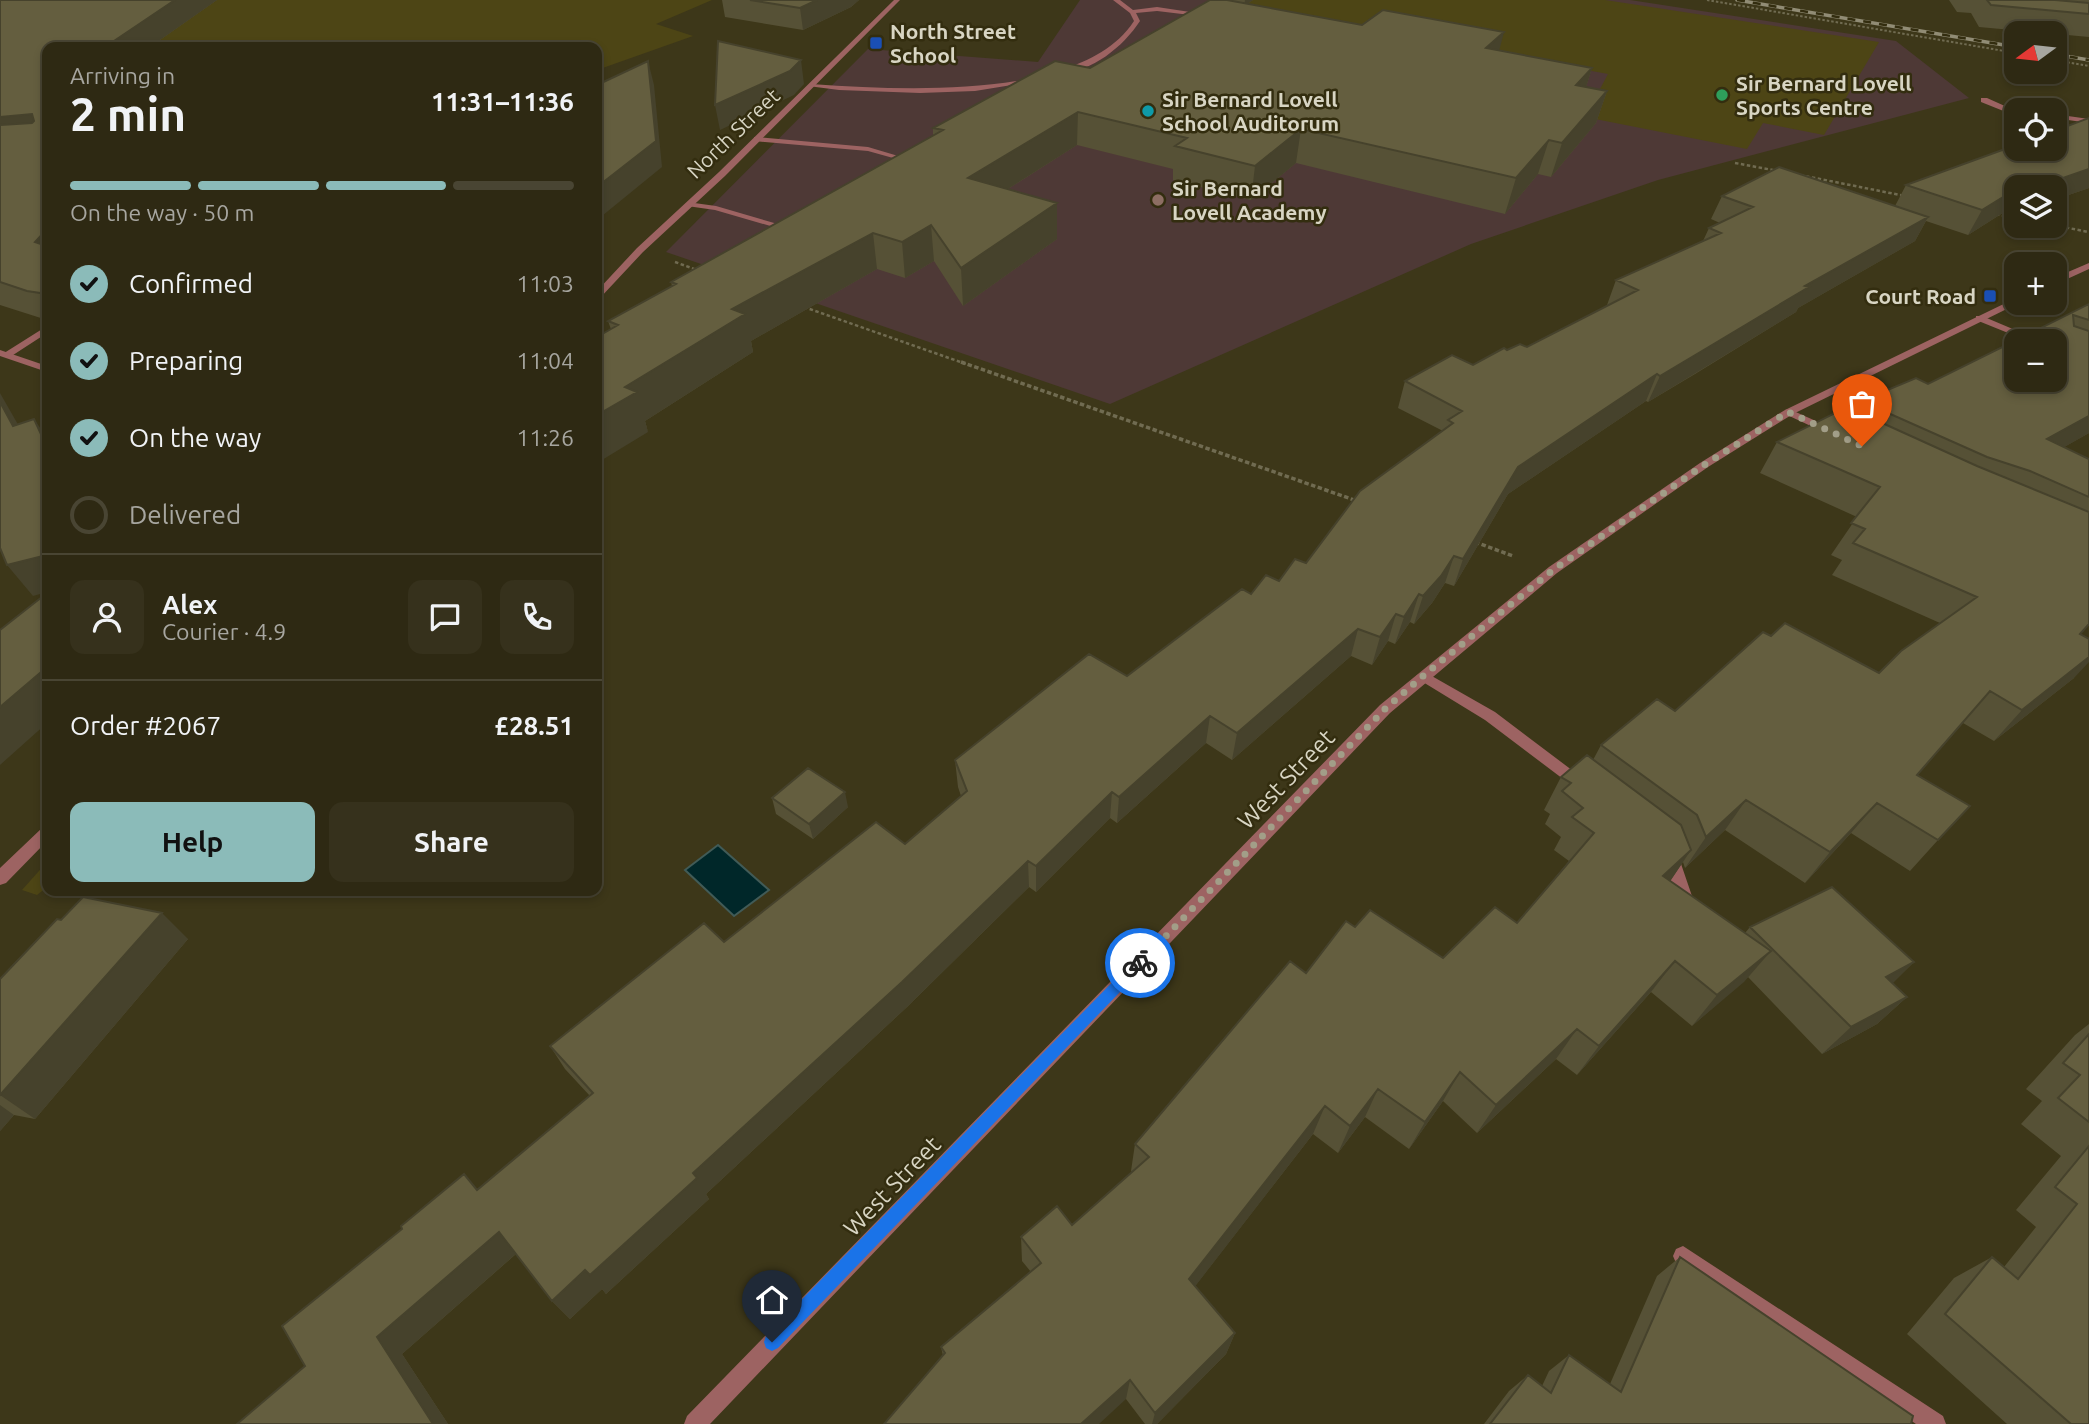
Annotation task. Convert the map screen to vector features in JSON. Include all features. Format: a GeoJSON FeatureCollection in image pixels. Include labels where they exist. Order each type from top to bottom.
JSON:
{"type":"FeatureCollection","features":[{"type":"Feature","properties":{"kind":"street","name":"North Street"},"geometry":{"type":"LineString","coordinates":[[602,291],[640,250],[897,0]]}},
{"type":"Feature","properties":{"kind":"street"},"geometry":{"type":"LineString","coordinates":[[1054,75],[1099,58],[1127,38],[1137,21],[1132,12],[1116,0]]}},
{"type":"Feature","properties":{"kind":"street"},"geometry":{"type":"LineString","coordinates":[[1132,12],[1180,10],[1217,17]]}},
{"type":"Feature","properties":{"kind":"street"},"geometry":{"type":"LineString","coordinates":[[811,86],[906,93],[950,92],[1043,78]]}},
{"type":"Feature","properties":{"kind":"street"},"geometry":{"type":"LineString","coordinates":[[1984,100],[2004,109]]}},
{"type":"Feature","properties":{"kind":"street"},"geometry":{"type":"LineString","coordinates":[[2067,118],[2089,121]]}},
{"type":"Feature","properties":{"kind":"street"},"geometry":{"type":"LineString","coordinates":[[757,139],[868,149],[915,162],[903,169]]}},
{"type":"Feature","properties":{"kind":"street"},"geometry":{"type":"LineString","coordinates":[[690,204],[716,208],[799,231]]}},
{"type":"Feature","properties":{"kind":"street"},"geometry":{"type":"LineString","coordinates":[[2067,276],[2089,266]]}},
{"type":"Feature","properties":{"kind":"street","name":"West Street"},"geometry":{"type":"LineString","coordinates":[[695,1424],[1385,709],[1423,676],[1553,570],[1704,465],[1788,412],[2004,307]]}},
{"type":"Feature","properties":{"kind":"street"},"geometry":{"type":"LineString","coordinates":[[1979,318],[2006,329]]}},
{"type":"Feature","properties":{"kind":"street"},"geometry":{"type":"LineString","coordinates":[[3,354],[42,332]]}},
{"type":"Feature","properties":{"kind":"street"},"geometry":{"type":"LineString","coordinates":[[3,354],[42,367]]}},
{"type":"Feature","properties":{"kind":"street"},"geometry":{"type":"LineString","coordinates":[[1788,412],[1850,441]]}},
{"type":"Feature","properties":{"kind":"street"},"geometry":{"type":"LineString","coordinates":[[1423,676],[1490,716],[1595,796]]}},
{"type":"Feature","properties":{"kind":"street"},"geometry":{"type":"LineString","coordinates":[[0,878],[42,837]]}},
{"type":"Feature","properties":{"kind":"street"},"geometry":{"type":"LineString","coordinates":[[1659,844],[1669,852],[1685,899]]}},
{"type":"Feature","properties":{"kind":"street"},"geometry":{"type":"LineString","coordinates":[[1683,1256],[1935,1424]]}},
{"type":"Feature","properties":{"kind":"path"},"geometry":{"type":"LineString","coordinates":[[1707,0],[2004,51]]}},
{"type":"Feature","properties":{"kind":"path"},"geometry":{"type":"LineString","coordinates":[[2067,62],[2089,66]]}},
{"type":"Feature","properties":{"kind":"path"},"geometry":{"type":"LineString","coordinates":[[1735,163],[1909,197]]}},
{"type":"Feature","properties":{"kind":"path"},"geometry":{"type":"LineString","coordinates":[[1989,212],[2004,215]]}},
{"type":"Feature","properties":{"kind":"path"},"geometry":{"type":"LineString","coordinates":[[2067,228],[2089,232]]}},
{"type":"Feature","properties":{"kind":"path"},"geometry":{"type":"LineString","coordinates":[[640,250],[705,273]]}},
{"type":"Feature","properties":{"kind":"path"},"geometry":{"type":"LineString","coordinates":[[796,305],[1357,501]]}},
{"type":"Feature","properties":{"kind":"path"},"geometry":{"type":"LineString","coordinates":[[1475,542],[1553,570]]}},
{"type":"Feature","properties":{"kind":"shaded area"},"geometry":{"type":"Polygon","coordinates":[[[205,0],[712,0],[656,24],[693,36],[602,68],[602,42],[145,42],[115,16],[205,0]]]}},
{"type":"Feature","properties":{"kind":"shaded area","name":"Sir Bernard Lovell Academy"},"geometry":{"type":"Polygon","coordinates":[[[1080,0],[1630,0],[1896,41],[1969,98],[1658,180],[1471,244],[1110,404],[666,252],[868,49],[1038,62],[1080,0]]]}},
{"type":"Feature","properties":{"kind":"shaded area","name":"Sir Bernard Lovell Sports Centre"},"geometry":{"type":"Polygon","coordinates":[[[1214,0],[1605,0],[1879,42],[1824,135],[1763,123],[1747,149],[1585,117],[1608,74],[1214,0]]]}},
{"type":"Feature","properties":{"kind":"shaded area"},"geometry":{"type":"Polygon","coordinates":[[[42,868],[42,891],[37,895],[22,890],[42,868]]]}},
{"type":"Feature","properties":{"kind":"water"},"geometry":{"type":"Polygon","coordinates":[[[718,845],[769,890],[734,916],[685,870],[718,845]]]}},
{"type":"Feature","properties":{"kind":"building"},"geometry":{"type":"Polygon","coordinates":[[[0,0],[175,0],[112,42],[42,42],[42,234],[35,242],[42,244],[42,293],[0,282],[0,125],[34,121],[32,114],[0,117],[0,0]]]}},
{"type":"Feature","properties":{"kind":"building"},"geometry":{"type":"Polygon","coordinates":[[[750,0],[817,0],[800,8],[750,0]]]}},
{"type":"Feature","properties":{"kind":"building"},"geometry":{"type":"Polygon","coordinates":[[[1210,0],[1227,0],[1362,25],[1383,10],[1504,32],[1486,48],[1592,68],[1576,85],[1607,91],[1562,143],[1549,140],[1516,178],[1301,129],[1255,166],[1175,146],[1187,138],[1078,112],[968,178],[1057,203],[961,268],[931,225],[902,242],[873,233],[732,309],[745,314],[625,387],[637,392],[602,412],[602,334],[618,325],[608,321],[676,284],[671,282],[943,130],[933,128],[1055,61],[1090,68],[1210,0]]]}},
{"type":"Feature","properties":{"kind":"building"},"geometry":{"type":"Polygon","coordinates":[[[1987,0],[2089,3],[2089,14],[1991,5],[1987,0]]]}},
{"type":"Feature","properties":{"kind":"building"},"geometry":{"type":"Polygon","coordinates":[[[718,41],[801,60],[790,71],[715,105],[718,41]]]}},
{"type":"Feature","properties":{"kind":"building"},"geometry":{"type":"Polygon","coordinates":[[[648,61],[656,141],[602,183],[602,83],[648,61]]]}},
{"type":"Feature","properties":{"kind":"building"},"geometry":{"type":"Polygon","coordinates":[[[2089,118],[2089,169],[2067,177],[2004,175],[2004,196],[1982,210],[1906,185],[2004,149],[2004,161],[2067,161],[2067,126],[2089,118]]]}},
{"type":"Feature","properties":{"kind":"building"},"geometry":{"type":"Polygon","coordinates":[[[1779,167],[1928,217],[1805,286],[1809,287],[1660,376],[1657,374],[1518,467],[1463,559],[1454,556],[1423,596],[1419,594],[1404,617],[1396,614],[1380,637],[1358,629],[1237,733],[1210,716],[1119,797],[1112,792],[1036,866],[1028,861],[902,982],[693,1173],[697,1178],[590,1275],[585,1270],[552,1301],[499,1232],[377,1337],[433,1424],[237,1424],[305,1366],[282,1326],[402,1229],[401,1226],[464,1174],[477,1190],[593,1093],[550,1046],[704,923],[724,942],[876,822],[905,844],[967,791],[955,760],[1089,654],[1127,676],[1242,589],[1251,594],[1266,575],[1279,581],[1295,559],[1306,563],[1360,491],[1453,423],[1448,420],[1462,411],[1405,381],[1452,355],[1473,365],[1504,348],[1507,350],[1520,344],[1527,347],[1638,290],[1616,280],[1721,233],[1709,228],[1753,207],[1722,196],[1779,167]]]}},
{"type":"Feature","properties":{"kind":"building"},"geometry":{"type":"Polygon","coordinates":[[[2089,304],[2089,320],[2073,315],[2074,326],[2089,331],[2089,416],[2047,439],[2089,459],[2089,497],[2030,471],[1987,457],[1861,401],[1916,378],[1928,384],[2004,346],[2004,392],[2067,392],[2067,329],[2039,329],[2089,304]]]}},
{"type":"Feature","properties":{"kind":"building"},"geometry":{"type":"Polygon","coordinates":[[[0,402],[13,426],[34,419],[42,436],[42,556],[7,565],[0,548],[0,402]]]}},
{"type":"Feature","properties":{"kind":"building"},"geometry":{"type":"Polygon","coordinates":[[[1847,407],[1977,466],[2089,512],[2089,624],[2080,634],[2089,639],[2089,657],[2022,710],[1990,691],[1917,775],[1970,806],[1938,840],[1877,803],[1830,852],[1746,800],[1706,837],[1697,815],[1601,745],[1657,699],[1675,711],[1763,632],[1771,636],[1785,623],[1879,673],[1901,651],[1977,597],[1853,543],[1865,529],[1851,523],[1880,487],[1777,442],[1847,407]]]}},
{"type":"Feature","properties":{"kind":"building"},"geometry":{"type":"Polygon","coordinates":[[[42,597],[42,671],[0,707],[0,630],[42,597]]]}},
{"type":"Feature","properties":{"kind":"building"},"geometry":{"type":"Polygon","coordinates":[[[1587,755],[1681,825],[1691,850],[1663,876],[1771,951],[1717,995],[1675,961],[1599,1046],[1577,1029],[1496,1105],[1460,1072],[1425,1122],[1378,1089],[1350,1126],[1325,1106],[1189,1279],[1235,1333],[1155,1413],[1130,1380],[1081,1424],[884,1424],[945,1353],[941,1347],[1041,1263],[1021,1237],[1057,1206],[1072,1225],[1149,1157],[1135,1144],[1290,961],[1306,973],[1346,921],[1355,927],[1370,910],[1443,958],[1495,907],[1517,923],[1594,833],[1572,817],[1583,808],[1562,791],[1571,783],[1561,777],[1587,755]]]}},
{"type":"Feature","properties":{"kind":"building"},"geometry":{"type":"Polygon","coordinates":[[[808,768],[845,792],[809,824],[772,798],[808,768]]]}},
{"type":"Feature","properties":{"kind":"building"},"geometry":{"type":"Polygon","coordinates":[[[1832,887],[1914,962],[1886,977],[1907,997],[1851,1027],[1750,927],[1832,887]]]}},
{"type":"Feature","properties":{"kind":"building"},"geometry":{"type":"Polygon","coordinates":[[[83,897],[162,913],[0,1095],[0,979],[57,919],[61,920],[83,897]]]}},
{"type":"Feature","properties":{"kind":"building"},"geometry":{"type":"Polygon","coordinates":[[[2089,1034],[2089,1122],[2058,1098],[2080,1075],[2063,1063],[2089,1034]]]}},
{"type":"Feature","properties":{"kind":"building"},"geometry":{"type":"Polygon","coordinates":[[[2089,1146],[2089,1424],[2071,1424],[1945,1314],[1992,1257],[2018,1279],[2077,1204],[2055,1187],[2089,1146]]]}},
{"type":"Feature","properties":{"kind":"building"},"geometry":{"type":"Polygon","coordinates":[[[1680,1257],[1913,1416],[1911,1424],[1490,1424],[1528,1375],[1551,1393],[1569,1355],[1621,1392],[1680,1257]]]}},
{"type":"Feature","properties":{"kind":"railway"},"geometry":{"type":"LineString","coordinates":[[1737,0],[2004,45]]}},
{"type":"Feature","properties":{"kind":"railway"},"geometry":{"type":"LineString","coordinates":[[2067,56],[2089,60]]}},
{"type":"Feature","properties":{"kind":"way so far"},"geometry":{"type":"LineString","coordinates":[[1140,963],[1385,709],[1553,570],[1704,465],[1788,412],[1862,446]]}},
{"type":"Feature","properties":{"kind":"place","name":"North Street School"},"geometry":{"type":"Point","coordinates":[876,43]}},
{"type":"Feature","properties":{"kind":"place","name":"Sir Bernard Lovell Sports Centre"},"geometry":{"type":"Point","coordinates":[1722,95]}},
{"type":"Feature","properties":{"kind":"place","name":"Sir Bernard Lovell School Auditorum"},"geometry":{"type":"Point","coordinates":[1148,111]}},
{"type":"Feature","properties":{"kind":"place","name":"Sir Bernard Lovell Academy"},"geometry":{"type":"Point","coordinates":[1158,200]}},
{"type":"Feature","properties":{"kind":"place","name":"Court Road"},"geometry":{"type":"Point","coordinates":[1990,296]}},
{"type":"Feature","properties":{"kind":"route"},"geometry":{"type":"LineString","coordinates":[[772,1342],[1140,963]]}}]}
